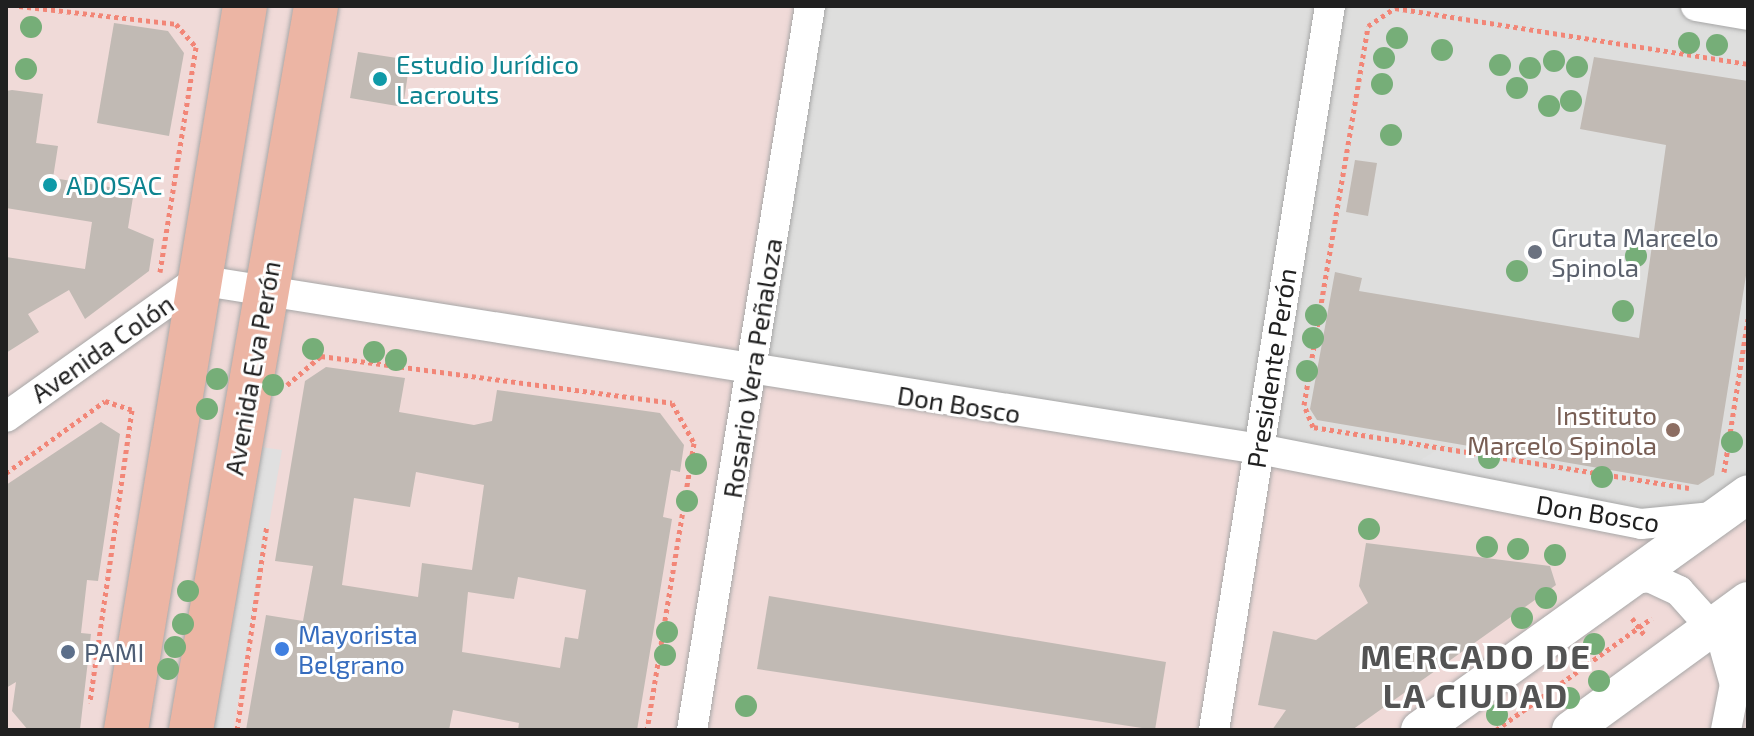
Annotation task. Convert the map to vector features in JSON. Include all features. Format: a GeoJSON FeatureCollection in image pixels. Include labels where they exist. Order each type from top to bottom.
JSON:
{"type":"FeatureCollection","features":[{"type":"Feature","properties":{"kind":"highway"},"geometry":{"type":"LineString","coordinates":[[107,722],[179,276],[245,6]]}},
{"type":"Feature","properties":{"kind":"highway","name":"Avenida Eva Perón"},"geometry":{"type":"LineString","coordinates":[[191,730],[264,289],[316,6]]}},
{"type":"Feature","properties":{"kind":"street","name":"Rosario Vera Peñaloza"},"geometry":{"type":"LineString","coordinates":[[692,730],[810,6]]}},
{"type":"Feature","properties":{"kind":"street","name":"Presidente Perón"},"geometry":{"type":"LineString","coordinates":[[1214,730],[1330,6]]}},
{"type":"Feature","properties":{"kind":"street"},"geometry":{"type":"LineString","coordinates":[[1696,6],[1748,15]]}},
{"type":"Feature","properties":{"kind":"street","name":"Don Bosco"},"geometry":{"type":"LineString","coordinates":[[179,276],[751,373],[1259,449],[1641,524],[1720,495]]}},
{"type":"Feature","properties":{"kind":"street","name":"Avenida Colón"},"geometry":{"type":"LineString","coordinates":[[6,417],[179,276]]}},
{"type":"Feature","properties":{"kind":"street"},"geometry":{"type":"LineString","coordinates":[[1624,597],[1720,495]]}},
{"type":"Feature","properties":{"kind":"street"},"geometry":{"type":"LineString","coordinates":[[1420,730],[1624,597],[1664,581],[1730,622]]}},
{"type":"Feature","properties":{"kind":"street"},"geometry":{"type":"LineString","coordinates":[[1571,730],[1730,622],[1748,601]]}},
{"type":"Feature","properties":{"kind":"street"},"geometry":{"type":"LineString","coordinates":[[1726,730],[1734,681],[1730,622]]}},
{"type":"Feature","properties":{"kind":"path"},"geometry":{"type":"LineString","coordinates":[[19,6],[176,24],[196,47],[179,276]]}},
{"type":"Feature","properties":{"kind":"path"},"geometry":{"type":"LineString","coordinates":[[1748,64],[1395,8],[1368,26],[1304,405],[1313,427],[1720,495],[1748,319]]}},
{"type":"Feature","properties":{"kind":"path"},"geometry":{"type":"LineString","coordinates":[[285,400],[287,384],[321,356],[672,403],[694,443],[647,730]]}},
{"type":"Feature","properties":{"kind":"path"},"geometry":{"type":"LineString","coordinates":[[6,473],[105,401],[132,410],[107,722]]}},
{"type":"Feature","properties":{"kind":"path"},"geometry":{"type":"LineString","coordinates":[[237,730],[269,510]]}},
{"type":"Feature","properties":{"kind":"path"},"geometry":{"type":"LineString","coordinates":[[1624,597],[1650,651]]}},
{"type":"Feature","properties":{"kind":"path"},"geometry":{"type":"LineString","coordinates":[[1496,730],[1652,618]]}},
{"type":"Feature","properties":{"kind":"shaded area"},"geometry":{"type":"Polygon","coordinates":[[[6,6],[1748,6],[1748,730],[6,730],[6,6]]]}},
{"type":"Feature","properties":{"kind":"shaded area"},"geometry":{"type":"Polygon","coordinates":[[[6,6],[810,6],[752,373],[1641,524],[1748,494],[1748,730],[6,730],[6,6]]]}},
{"type":"Feature","properties":{"kind":"shaded area"},"geometry":{"type":"Polygon","coordinates":[[[254,446],[282,450],[233,730],[203,730],[254,446]]]}},
{"type":"Feature","properties":{"kind":"shaded area"},"geometry":{"type":"Polygon","coordinates":[[[1437,450],[1591,476],[1587,500],[1402,471],[1437,450]]]}},
{"type":"Feature","properties":{"kind":"building"},"geometry":{"type":"Polygon","coordinates":[[[114,23],[168,31],[184,53],[169,136],[97,123],[114,23]]]}},
{"type":"Feature","properties":{"kind":"building","name":"Estudio Jurídico Lacrouts"},"geometry":{"type":"Polygon","coordinates":[[[358,52],[410,60],[403,107],[350,98],[358,52]]]}},
{"type":"Feature","properties":{"kind":"building"},"geometry":{"type":"Polygon","coordinates":[[[1594,57],[1748,81],[1748,263],[1714,475],[1698,485],[1317,420],[1310,409],[1335,272],[1362,278],[1359,291],[1639,338],[1666,145],[1580,129],[1594,57]]]}},
{"type":"Feature","properties":{"kind":"building"},"geometry":{"type":"Polygon","coordinates":[[[6,91],[43,94],[36,143],[58,146],[53,178],[134,191],[128,228],[154,239],[149,271],[85,319],[69,290],[28,314],[39,332],[6,353],[6,257],[85,269],[92,222],[6,208],[6,91]]]}},
{"type":"Feature","properties":{"kind":"building"},"geometry":{"type":"Polygon","coordinates":[[[1355,160],[1377,163],[1368,216],[1346,212],[1355,160]]]}},
{"type":"Feature","properties":{"kind":"building"},"geometry":{"type":"Polygon","coordinates":[[[326,367],[405,378],[399,412],[474,425],[492,421],[497,390],[660,413],[684,445],[680,472],[671,470],[663,517],[672,519],[637,730],[518,730],[519,723],[453,710],[449,730],[246,730],[266,615],[303,621],[313,566],[275,561],[305,381],[326,367]],[[416,472],[410,507],[354,498],[342,585],[418,597],[422,563],[472,570],[484,485],[416,472]],[[518,577],[514,599],[468,592],[462,652],[560,668],[565,637],[578,639],[586,590],[518,577]]]}},
{"type":"Feature","properties":{"kind":"building"},"geometry":{"type":"Polygon","coordinates":[[[101,422],[120,434],[98,581],[87,580],[81,633],[91,634],[80,730],[28,730],[12,711],[16,682],[6,688],[6,485],[101,422]]]}},
{"type":"Feature","properties":{"kind":"building"},"geometry":{"type":"Polygon","coordinates":[[[1366,543],[1550,566],[1556,585],[1352,730],[1272,730],[1286,710],[1258,705],[1273,631],[1316,640],[1368,603],[1359,586],[1366,543]]]}},
{"type":"Feature","properties":{"kind":"building"},"geometry":{"type":"Polygon","coordinates":[[[769,596],[1166,662],[1155,730],[757,669],[769,596]]]}},
{"type":"Feature","properties":{"kind":"place","name":"Estudio Jurídico Lacrouts"},"geometry":{"type":"Point","coordinates":[380,79]}},
{"type":"Feature","properties":{"kind":"place","name":"ADOSAC"},"geometry":{"type":"Point","coordinates":[50,185]}},
{"type":"Feature","properties":{"kind":"place","name":"Gruta Marcelo Spinola"},"geometry":{"type":"Point","coordinates":[1535,252]}},
{"type":"Feature","properties":{"kind":"place","name":"Instituto Marcelo Spinola"},"geometry":{"type":"Point","coordinates":[1673,430]}},
{"type":"Feature","properties":{"kind":"place","name":"Mayorista Belgrano"},"geometry":{"type":"Point","coordinates":[282,649]}},
{"type":"Feature","properties":{"kind":"place","name":"PAMI"},"geometry":{"type":"Point","coordinates":[68,652]}},
{"type":"Feature","properties":{"kind":"district","name":"MERCADO DE LA CIUDAD"},"geometry":{"type":"Point","coordinates":[1476,674]}}]}
